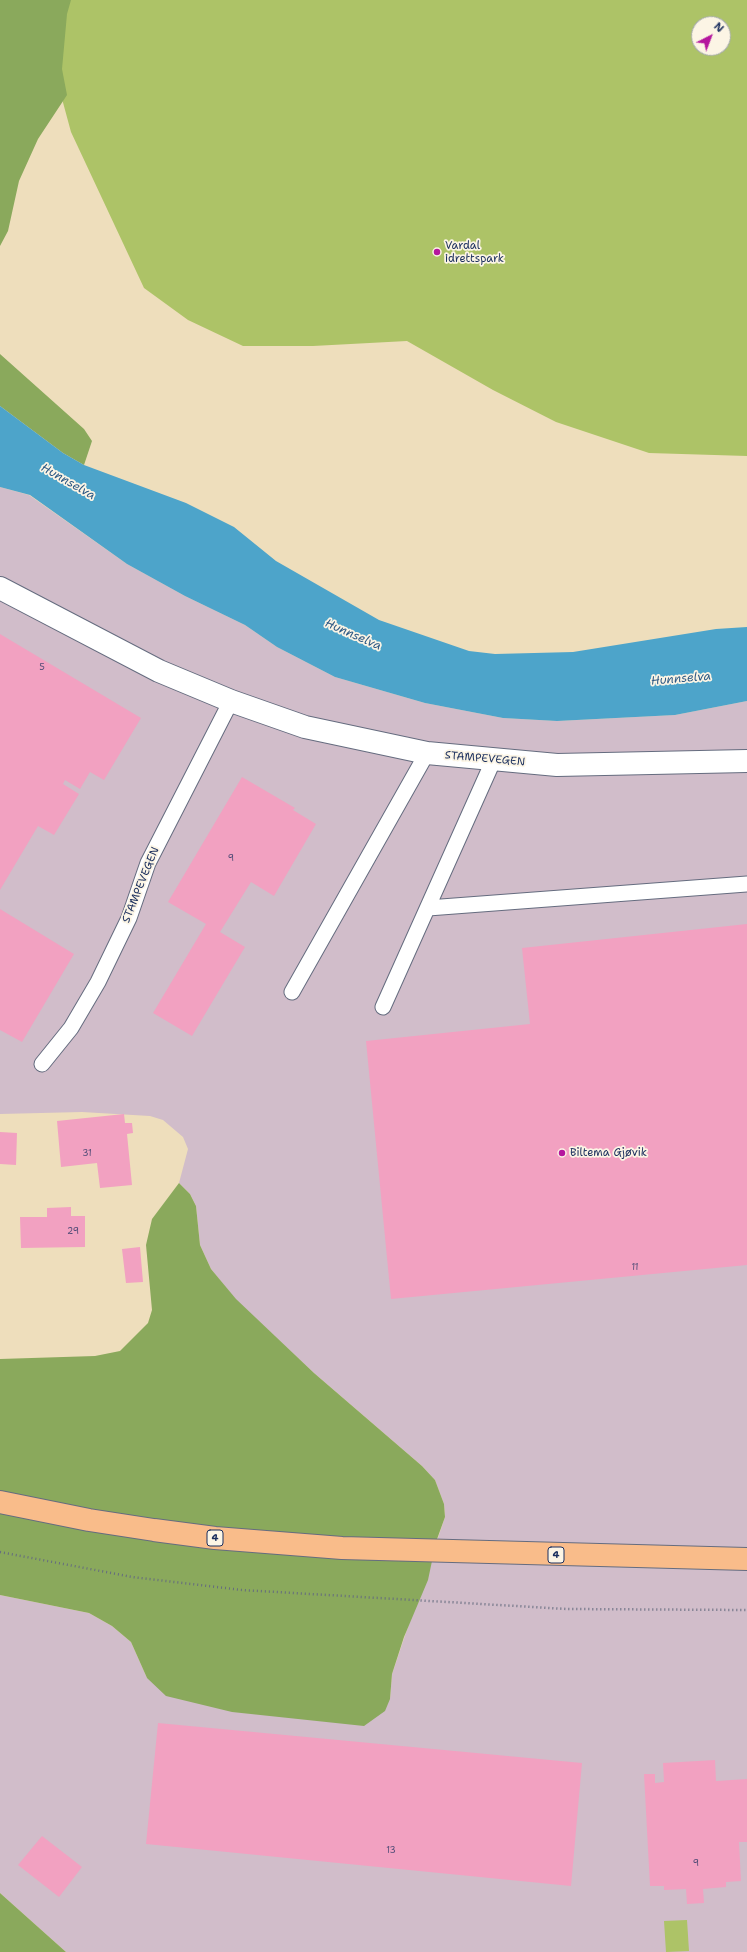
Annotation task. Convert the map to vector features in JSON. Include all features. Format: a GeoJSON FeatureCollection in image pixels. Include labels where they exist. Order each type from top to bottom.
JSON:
{"type":"FeatureCollection","features":[{"type":"Feature","properties":{"kind":"highway","name":"4"},"geometry":{"type":"LineString","coordinates":[[0,1502],[89,1520],[154,1530],[215,1538],[342,1548],[747,1559]]}},
{"type":"Feature","properties":{"kind":"street","name":"STAMPEVEGEN"},"geometry":{"type":"LineString","coordinates":[[0,588],[159,671],[231,701],[305,727],[427,753],[557,765],[747,761]]}},
{"type":"Feature","properties":{"kind":"lane","name":"STAMPEVEGEN"},"geometry":{"type":"LineString","coordinates":[[42,1064],[71,1028],[98,982],[129,918],[148,863],[231,701]]}},
{"type":"Feature","properties":{"kind":"lane"},"geometry":{"type":"LineString","coordinates":[[292,992],[427,753]]}},
{"type":"Feature","properties":{"kind":"lane"},"geometry":{"type":"LineString","coordinates":[[383,1007],[494,760]]}},
{"type":"Feature","properties":{"kind":"lane"},"geometry":{"type":"LineString","coordinates":[[428,908],[747,884]]}},
{"type":"Feature","properties":{"kind":"path"},"geometry":{"type":"LineString","coordinates":[[0,1552],[132,1577],[242,1590],[567,1608],[747,1610]]}},
{"type":"Feature","properties":{"kind":"shaded area"},"geometry":{"type":"Polygon","coordinates":[[[0,487],[29,495],[127,564],[185,596],[245,625],[277,647],[335,677],[425,703],[503,718],[557,721],[675,715],[747,701],[747,1952],[66,1952],[0,1893],[0,1595],[89,1613],[112,1626],[131,1642],[147,1678],[390,1699],[392,1674],[445,1517],[444,1504],[435,1480],[422,1466],[314,1373],[236,1300],[211,1269],[200,1245],[196,1206],[190,1194],[179,1183],[188,1149],[183,1137],[163,1120],[150,1116],[82,1112],[0,1114],[0,487]]]}},
{"type":"Feature","properties":{"kind":"green space"},"geometry":{"type":"Polygon","coordinates":[[[0,0],[71,0],[67,14],[62,69],[67,95],[38,139],[19,181],[8,231],[0,246],[0,0]]]}},
{"type":"Feature","properties":{"kind":"green space","name":"Vardal idrettspark"},"geometry":{"type":"Polygon","coordinates":[[[61,0],[747,0],[747,456],[649,453],[556,422],[493,390],[407,341],[313,346],[243,346],[188,320],[144,288],[71,132],[58,84],[61,0]]]}},
{"type":"Feature","properties":{"kind":"green space"},"geometry":{"type":"Polygon","coordinates":[[[0,354],[84,429],[92,441],[84,465],[63,453],[0,406],[0,354]]]}},
{"type":"Feature","properties":{"kind":"green space"},"geometry":{"type":"Polygon","coordinates":[[[179,1183],[190,1194],[196,1206],[200,1245],[211,1269],[236,1299],[314,1373],[422,1466],[435,1480],[444,1504],[445,1517],[436,1542],[428,1580],[404,1637],[392,1674],[390,1699],[385,1711],[364,1726],[232,1712],[166,1696],[147,1678],[131,1642],[112,1626],[89,1613],[0,1595],[0,1359],[95,1356],[120,1351],[148,1323],[152,1310],[146,1245],[152,1219],[179,1183]]]}},
{"type":"Feature","properties":{"kind":"green space"},"geometry":{"type":"Polygon","coordinates":[[[0,1893],[66,1952],[0,1952],[0,1893]]]}},
{"type":"Feature","properties":{"kind":"green space"},"geometry":{"type":"Polygon","coordinates":[[[687,1920],[689,1951],[666,1952],[664,1921],[687,1920]]]}},
{"type":"Feature","properties":{"kind":"water","name":"Hunnselva"},"geometry":{"type":"Polygon","coordinates":[[[0,406],[63,453],[84,465],[186,503],[234,527],[276,561],[379,620],[469,651],[495,654],[573,652],[716,629],[747,627],[747,701],[675,715],[557,721],[503,718],[425,703],[335,677],[277,647],[245,625],[185,596],[127,564],[30,495],[0,487],[0,406]]]}},
{"type":"Feature","properties":{"kind":"building"},"geometry":{"type":"Polygon","coordinates":[[[0,634],[141,718],[104,780],[90,772],[80,789],[65,780],[63,784],[79,794],[54,835],[38,826],[0,890],[0,634]]]}},
{"type":"Feature","properties":{"kind":"building"},"geometry":{"type":"Polygon","coordinates":[[[242,777],[295,808],[293,810],[316,824],[274,896],[251,882],[220,932],[245,947],[192,1036],[153,1013],[206,924],[168,902],[242,777]]]}},
{"type":"Feature","properties":{"kind":"building"},"geometry":{"type":"Polygon","coordinates":[[[0,909],[74,954],[22,1042],[0,1030],[0,909]]]}},
{"type":"Feature","properties":{"kind":"building","name":"Biltema Gjøvik"},"geometry":{"type":"Polygon","coordinates":[[[747,924],[747,1265],[391,1299],[366,1041],[530,1024],[522,948],[747,924]]]}},
{"type":"Feature","properties":{"kind":"building"},"geometry":{"type":"Polygon","coordinates":[[[124,1114],[125,1123],[132,1123],[133,1133],[127,1134],[132,1185],[100,1188],[97,1163],[61,1167],[57,1121],[124,1114]]]}},
{"type":"Feature","properties":{"kind":"building"},"geometry":{"type":"Polygon","coordinates":[[[0,1132],[17,1133],[16,1165],[0,1164],[0,1132]]]}},
{"type":"Feature","properties":{"kind":"building"},"geometry":{"type":"Polygon","coordinates":[[[71,1207],[71,1216],[85,1216],[85,1247],[21,1248],[20,1217],[47,1217],[47,1208],[71,1207]]]}},
{"type":"Feature","properties":{"kind":"building"},"geometry":{"type":"Polygon","coordinates":[[[140,1247],[143,1282],[126,1283],[122,1249],[140,1247]]]}},
{"type":"Feature","properties":{"kind":"building"},"geometry":{"type":"Polygon","coordinates":[[[158,1723],[582,1763],[571,1886],[146,1844],[158,1723]]]}},
{"type":"Feature","properties":{"kind":"building"},"geometry":{"type":"Polygon","coordinates":[[[715,1760],[716,1781],[747,1779],[747,1842],[739,1842],[741,1881],[726,1882],[726,1887],[703,1889],[704,1903],[687,1904],[686,1889],[664,1890],[664,1886],[650,1886],[644,1774],[655,1774],[655,1783],[664,1782],[663,1763],[715,1760]]]}},
{"type":"Feature","properties":{"kind":"building"},"geometry":{"type":"Polygon","coordinates":[[[42,1836],[82,1867],[59,1897],[18,1865],[42,1836]]]}},
{"type":"Feature","properties":{"kind":"place","name":"Vardal idrettspark"},"geometry":{"type":"Point","coordinates":[437,252]}},
{"type":"Feature","properties":{"kind":"place","name":"Biltema Gjøvik"},"geometry":{"type":"Point","coordinates":[562,1153]}}]}
